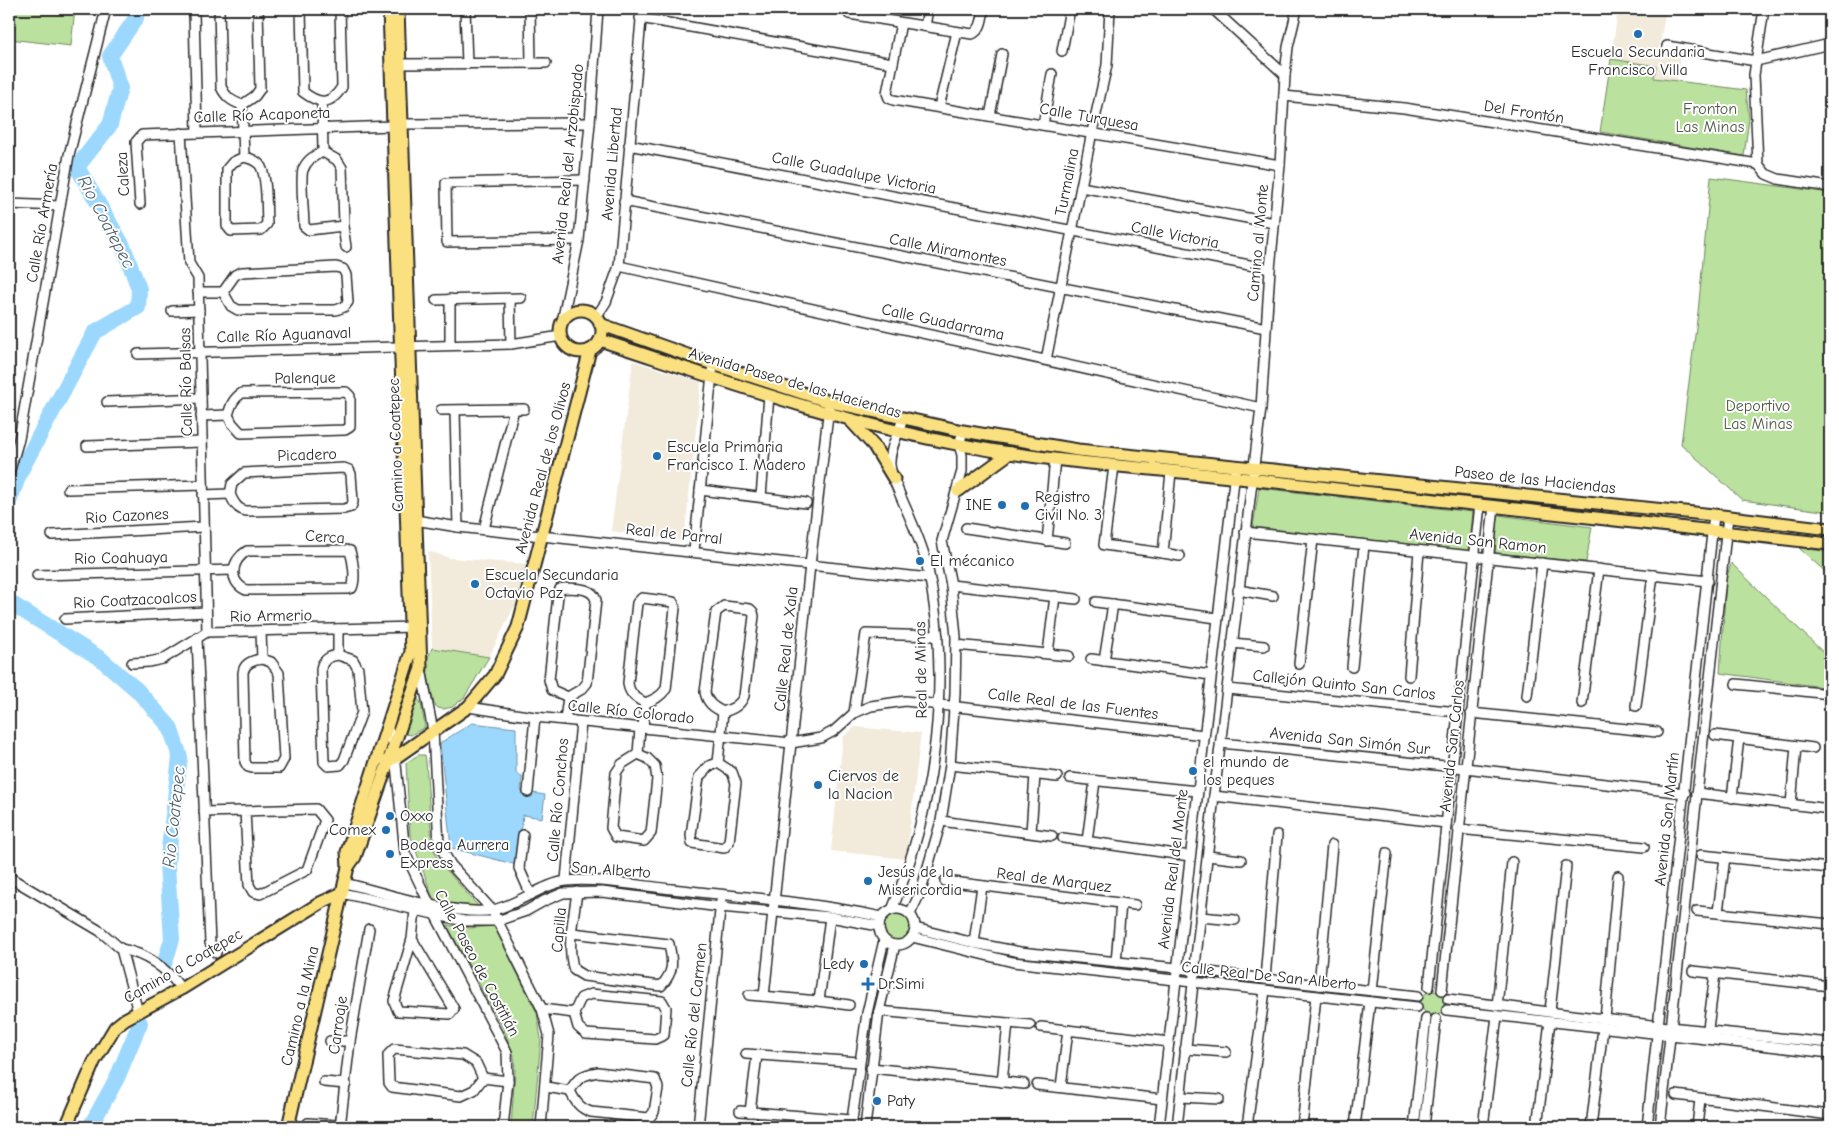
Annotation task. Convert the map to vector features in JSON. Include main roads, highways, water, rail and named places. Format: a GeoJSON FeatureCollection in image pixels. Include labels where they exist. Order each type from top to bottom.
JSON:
{"type":"FeatureCollection","features":[{"type":"Feature","properties":{"kind":"main road","name":"Camino a Coatepec"},"geometry":{"type":"LineString","coordinates":[[348,867],[355,857],[392,759],[394,745],[421,668],[415,627],[397,125],[389,9]]}},
{"type":"Feature","properties":{"kind":"main road","name":"Camino a Coatepec"},"geometry":{"type":"LineString","coordinates":[[397,125],[400,64],[398,9]]}},
{"type":"Feature","properties":{"kind":"main road"},"geometry":{"type":"LineString","coordinates":[[578,311],[590,313],[598,320],[602,334],[600,340],[590,350],[577,352],[565,345],[561,336],[562,322],[566,317],[578,311]]}},
{"type":"Feature","properties":{"kind":"main road","name":"Avenida Paseo de las Haciendas"},"geometry":{"type":"LineString","coordinates":[[598,320],[829,408],[850,420],[960,444],[1055,459],[1171,472],[1235,471]]}},
{"type":"Feature","properties":{"kind":"main road","name":"Avenida Paseo de las Haciendas"},"geometry":{"type":"LineString","coordinates":[[600,340],[769,396],[1078,450],[1235,471],[1252,480]]}},
{"type":"Feature","properties":{"kind":"main road","name":"Camino a Coatepec"},"geometry":{"type":"LineString","coordinates":[[66,1127],[94,1062],[115,1027],[138,1012],[181,989],[343,888],[348,867],[347,852],[411,652],[415,627],[415,520],[405,346]]}},
{"type":"Feature","properties":{"kind":"main road","name":"Avenida Real de los Olivos"},"geometry":{"type":"LineString","coordinates":[[374,764],[392,759],[468,707],[495,675],[518,627],[590,350]]}},
{"type":"Feature","properties":{"kind":"main road"},"geometry":{"type":"LineString","coordinates":[[850,420],[874,446],[894,479]]}},
{"type":"Feature","properties":{"kind":"main road"},"geometry":{"type":"LineString","coordinates":[[958,491],[1010,453]]}},
{"type":"Feature","properties":{"kind":"main road","name":"Paseo de las Haciendas"},"geometry":{"type":"LineString","coordinates":[[1235,471],[1254,467],[1728,516],[1830,529]]}},
{"type":"Feature","properties":{"kind":"main road","name":"Paseo de las Haciendas"},"geometry":{"type":"LineString","coordinates":[[1252,480],[1830,544]]}},
{"type":"Feature","properties":{"kind":"main road","name":"Camino a la Mina"},"geometry":{"type":"LineString","coordinates":[[288,1127],[343,888]]}},
{"type":"Feature","properties":{"kind":"water"},"geometry":{"type":"Polygon","coordinates":[[[472,723],[516,728],[516,773],[522,777],[521,791],[545,795],[542,818],[523,815],[517,865],[451,848],[440,743],[472,723]]]}},
{"type":"Feature","properties":{"kind":"waterway","name":"Rio Coatepec"},"geometry":{"type":"LineString","coordinates":[[9,502],[20,472],[95,332],[138,307],[139,289],[123,246],[77,167],[110,125],[120,88],[110,56],[136,18],[137,9]]}},
{"type":"Feature","properties":{"kind":"waterway","name":"Rio Coatepec"},"geometry":{"type":"LineString","coordinates":[[9,602],[101,659],[137,690],[170,727],[180,757],[167,865],[172,939],[165,962]]}},
{"type":"Feature","properties":{"kind":"waterway","name":"Rio Coatepec"},"geometry":{"type":"LineString","coordinates":[[90,1127],[117,1078],[140,1023]]}},
{"type":"Feature","properties":{"kind":"place","name":"Escuela Secundaria Francisco Villa"},"geometry":{"type":"Point","coordinates":[1638,34]}},
{"type":"Feature","properties":{"kind":"place","name":"Escuela Primaria Francisco I. Madero"},"geometry":{"type":"Point","coordinates":[657,456]}},
{"type":"Feature","properties":{"kind":"place","name":"INE"},"geometry":{"type":"Point","coordinates":[1002,505]}},
{"type":"Feature","properties":{"kind":"place","name":"Registro Civil No. 3"},"geometry":{"type":"Point","coordinates":[1025,506]}},
{"type":"Feature","properties":{"kind":"place","name":"El mécanico"},"geometry":{"type":"Point","coordinates":[920,561]}},
{"type":"Feature","properties":{"kind":"place","name":"Escuela Secundaria Octavio Paz"},"geometry":{"type":"Point","coordinates":[475,584]}},
{"type":"Feature","properties":{"kind":"place","name":"el mundo de los peques"},"geometry":{"type":"Point","coordinates":[1193,771]}},
{"type":"Feature","properties":{"kind":"place","name":"Ciervos de la Nacion"},"geometry":{"type":"Point","coordinates":[818,785]}},
{"type":"Feature","properties":{"kind":"place","name":"Oxxo"},"geometry":{"type":"Point","coordinates":[390,816]}},
{"type":"Feature","properties":{"kind":"place","name":"Comex"},"geometry":{"type":"Point","coordinates":[386,830]}},
{"type":"Feature","properties":{"kind":"place","name":"Bodega Aurrera Express"},"geometry":{"type":"Point","coordinates":[390,854]}},
{"type":"Feature","properties":{"kind":"place","name":"Jesús de la Misericordia"},"geometry":{"type":"Point","coordinates":[868,881]}},
{"type":"Feature","properties":{"kind":"place","name":"Ledy"},"geometry":{"type":"Point","coordinates":[864,964]}},
{"type":"Feature","properties":{"kind":"place","name":"Dr.Simi"},"geometry":{"type":"Point","coordinates":[868,984]}},
{"type":"Feature","properties":{"kind":"place","name":"Paty"},"geometry":{"type":"Point","coordinates":[877,1101]}},
{"type":"Feature","properties":{"kind":"park label","name":"Fronton Las Minas"},"geometry":{"type":"Point","coordinates":[1710,118]}},
{"type":"Feature","properties":{"kind":"park label","name":"Deportivo Las Minas"},"geometry":{"type":"Point","coordinates":[1758,415]}}]}
